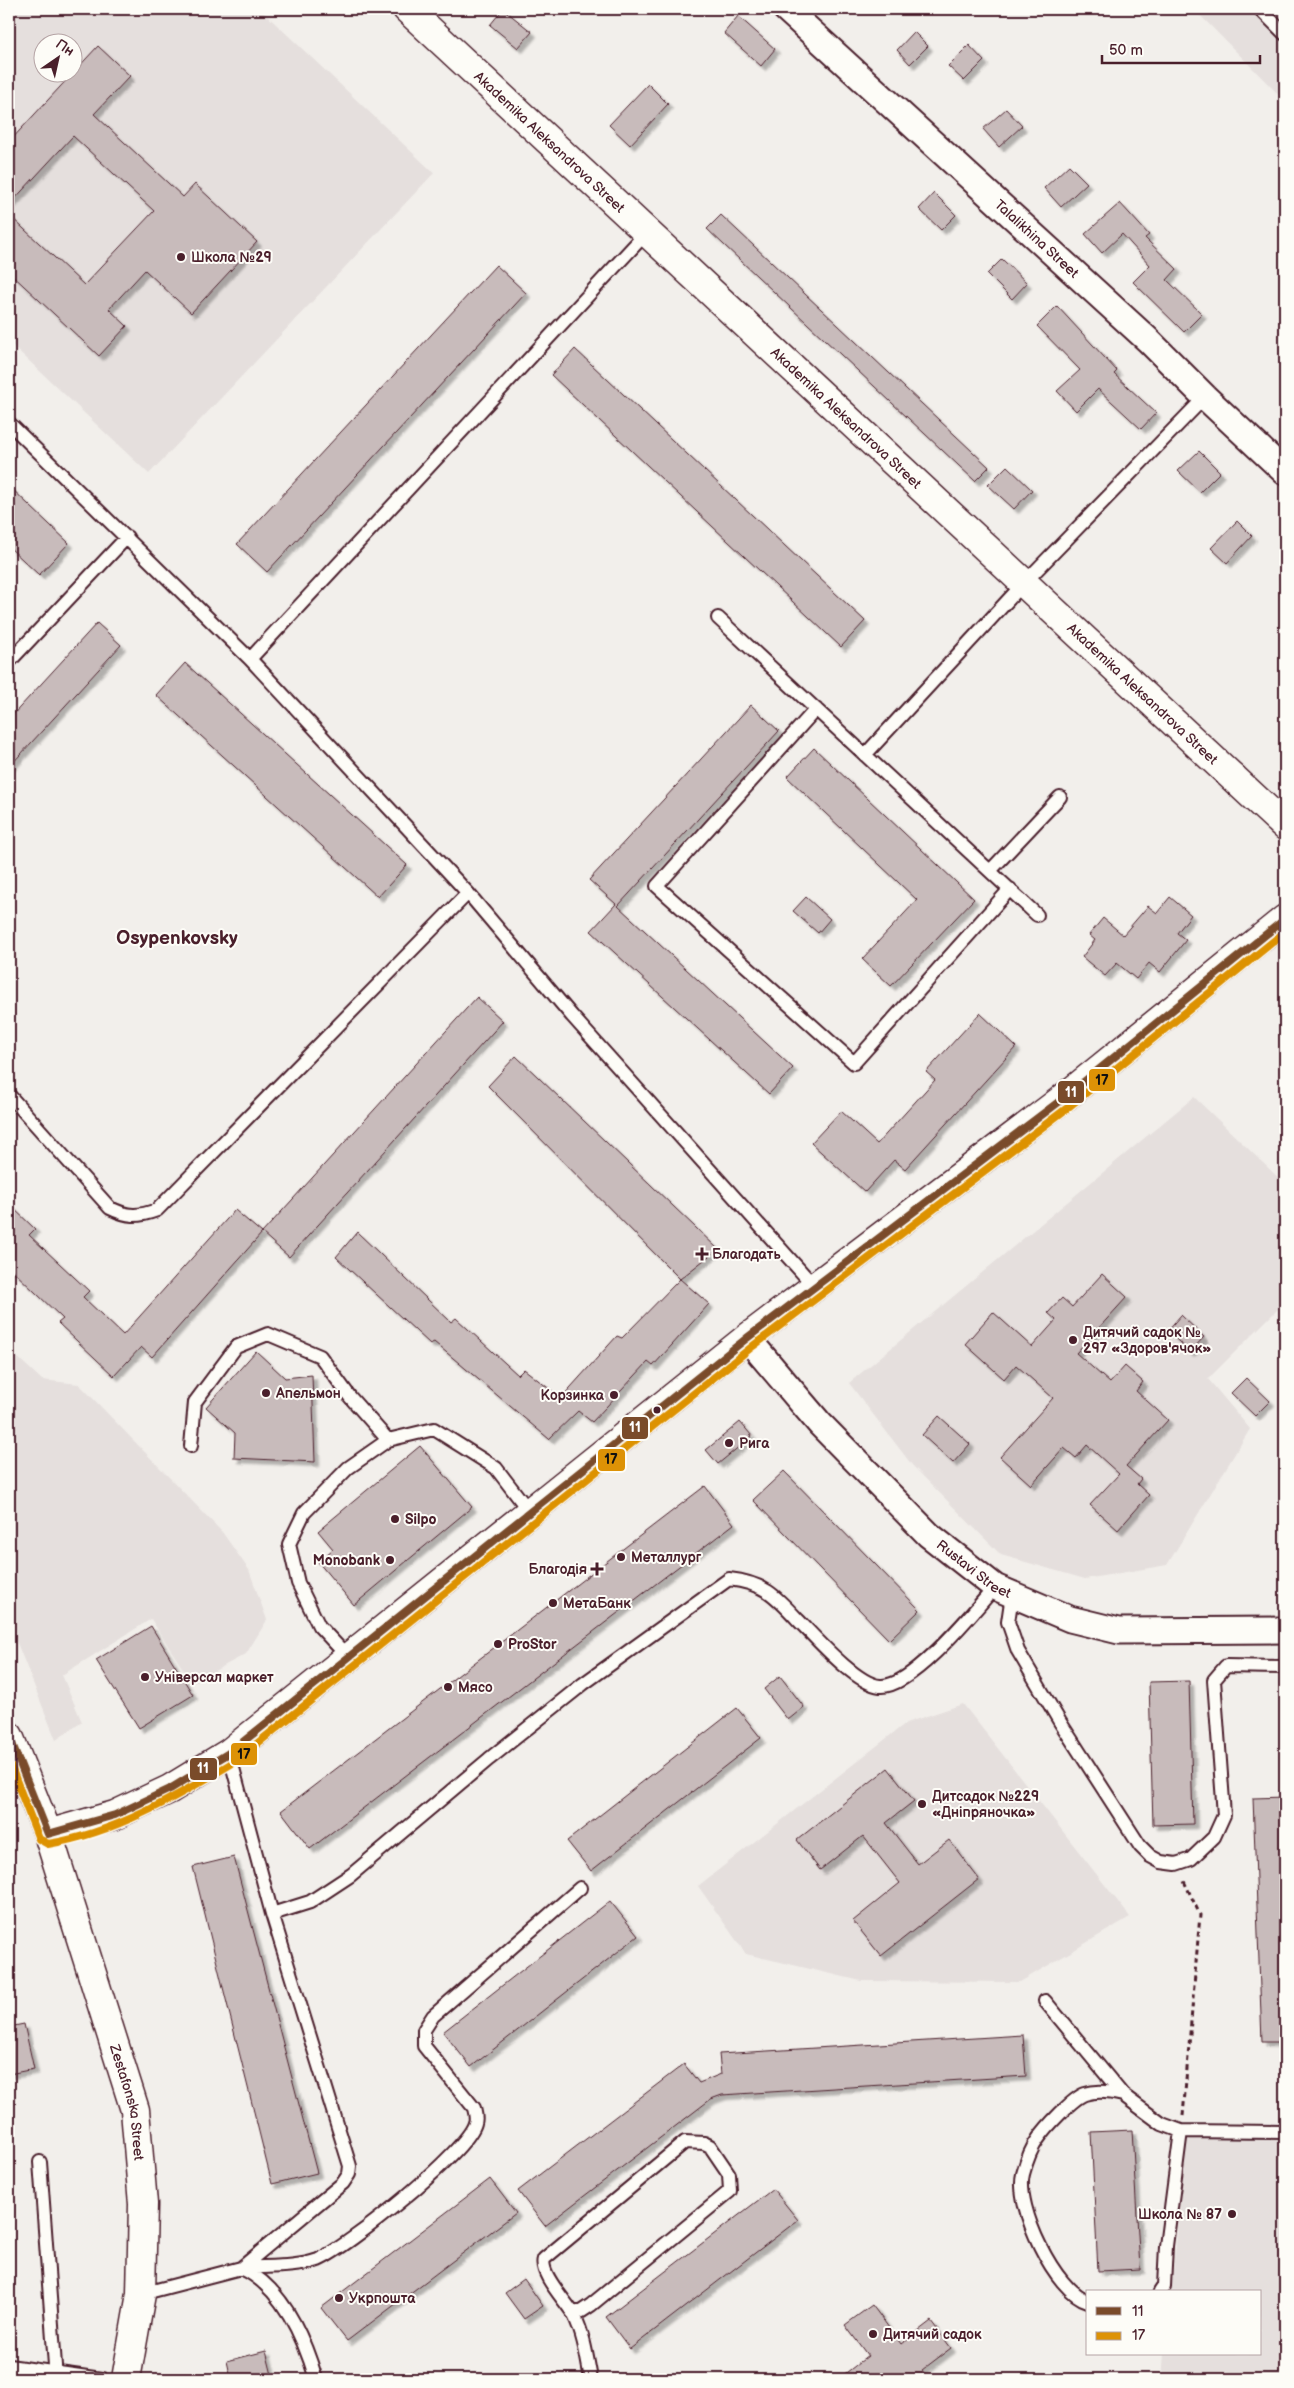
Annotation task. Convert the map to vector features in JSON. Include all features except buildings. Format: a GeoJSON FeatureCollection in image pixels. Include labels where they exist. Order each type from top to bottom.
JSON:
{"type":"FeatureCollection","features":[{"type":"Feature","properties":{"kind":"street","name":"Akademika Aleksandrova Street"},"geometry":{"type":"LineString","coordinates":[[407,9],[1285,826]]}},
{"type":"Feature","properties":{"kind":"street","name":"Talalikhina Street"},"geometry":{"type":"LineString","coordinates":[[786,9],[1148,340],[1285,472]]}},
{"type":"Feature","properties":{"kind":"street"},"geometry":{"type":"LineString","coordinates":[[48,1834],[115,1815],[170,1789],[229,1753],[347,1656],[747,1338],[1060,1101],[1285,919]]}},
{"type":"Feature","properties":{"kind":"street","name":"Rustavi Street"},"geometry":{"type":"LineString","coordinates":[[747,1338],[820,1424],[929,1535],[1004,1591],[1070,1619],[1119,1631],[1285,1630]]}},
{"type":"Feature","properties":{"kind":"street","name":"Zestafonska Street"},"geometry":{"type":"LineString","coordinates":[[9,1736],[48,1834],[136,2110],[143,2204],[142,2294],[126,2379]]}},
{"type":"Feature","properties":{"kind":"lane"},"geometry":{"type":"LineString","coordinates":[[1260,9],[1285,34]]}},
{"type":"Feature","properties":{"kind":"lane"},"geometry":{"type":"LineString","coordinates":[[250,659],[647,232]]}},
{"type":"Feature","properties":{"kind":"lane"},"geometry":{"type":"LineString","coordinates":[[865,755],[1024,584],[1205,397]]}},
{"type":"Feature","properties":{"kind":"lane"},"geometry":{"type":"LineString","coordinates":[[9,423],[250,659],[468,893],[585,1030],[814,1286]]}},
{"type":"Feature","properties":{"kind":"lane"},"geometry":{"type":"LineString","coordinates":[[9,662],[126,537]]}},
{"type":"Feature","properties":{"kind":"lane"},"geometry":{"type":"LineString","coordinates":[[718,618],[1037,915]]}},
{"type":"Feature","properties":{"kind":"lane"},"geometry":{"type":"LineString","coordinates":[[816,709],[657,886],[854,1063],[1010,889]]}},
{"type":"Feature","properties":{"kind":"lane"},"geometry":{"type":"LineString","coordinates":[[990,871],[1060,797]]}},
{"type":"Feature","properties":{"kind":"lane"},"geometry":{"type":"LineString","coordinates":[[9,1095],[110,1208],[124,1215],[139,1217],[157,1210],[468,893]]}},
{"type":"Feature","properties":{"kind":"lane"},"geometry":{"type":"LineString","coordinates":[[191,1446],[195,1402],[236,1347],[268,1334],[320,1356],[350,1397],[388,1440]]}},
{"type":"Feature","properties":{"kind":"lane"},"geometry":{"type":"LineString","coordinates":[[347,1656],[319,1626],[298,1583],[289,1544],[304,1513],[348,1468],[388,1440],[434,1429],[496,1468],[529,1511]]}},
{"type":"Feature","properties":{"kind":"lane"},"geometry":{"type":"LineString","coordinates":[[272,1914],[310,1902],[351,1875],[489,1759],[583,1684],[729,1579],[749,1581],[764,1587],[833,1656],[865,1680],[878,1686],[888,1686],[916,1670],[1004,1591]]}},
{"type":"Feature","properties":{"kind":"lane"},"geometry":{"type":"LineString","coordinates":[[1004,1591],[1008,1622],[1018,1651],[1060,1722],[1140,1846],[1150,1856],[1161,1862],[1176,1864],[1191,1859],[1214,1837],[1224,1815],[1214,1680],[1216,1676],[1226,1666],[1285,1667]]}},
{"type":"Feature","properties":{"kind":"lane"},"geometry":{"type":"LineString","coordinates":[[229,1753],[272,1914],[350,2166],[349,2174],[343,2183],[241,2268]]}},
{"type":"Feature","properties":{"kind":"lane"},"geometry":{"type":"LineString","coordinates":[[142,2294],[241,2268],[300,2264],[316,2261],[335,2251],[374,2224],[462,2145],[475,2124],[474,2108],[424,2046],[424,2030],[433,2016],[580,1888]]}},
{"type":"Feature","properties":{"kind":"lane"},"geometry":{"type":"LineString","coordinates":[[1046,2002],[1123,2095]]}},
{"type":"Feature","properties":{"kind":"lane"},"geometry":{"type":"LineString","coordinates":[[1086,2300],[1075,2295],[1054,2271],[1038,2243],[1026,2213],[1023,2175],[1038,2139],[1075,2099],[1085,2094],[1097,2092],[1123,2095],[1162,2124],[1181,2131],[1285,2132]]}},
{"type":"Feature","properties":{"kind":"lane"},"geometry":{"type":"LineString","coordinates":[[1161,2290],[1164,2286],[1166,2246],[1181,2131]]}},
{"type":"Feature","properties":{"kind":"lane"},"geometry":{"type":"LineString","coordinates":[[573,2313],[582,2311],[591,2305],[730,2191],[729,2174],[710,2146],[685,2142],[546,2255],[543,2267],[570,2312],[573,2313],[586,2351],[591,2379]]}},
{"type":"Feature","properties":{"kind":"lane"},"geometry":{"type":"LineString","coordinates":[[40,2162],[55,2376]]}},
{"type":"Feature","properties":{"kind":"lane"},"geometry":{"type":"LineString","coordinates":[[241,2268],[255,2274],[269,2287],[280,2303],[307,2350],[316,2379]]}},
{"type":"Feature","properties":{"kind":"lane"},"geometry":{"type":"LineString","coordinates":[[9,2366],[55,2376],[102,2379]]}},
{"type":"Feature","properties":{"kind":"path"},"geometry":{"type":"LineString","coordinates":[[1176,1864],[1200,1915],[1181,2131]]}},
{"type":"Feature","properties":{"kind":"shaded area","name":"Школа №29"},"geometry":{"type":"Polygon","coordinates":[[[9,9],[260,9],[434,173],[149,474],[9,342],[9,9]]]}},
{"type":"Feature","properties":{"kind":"shaded area"},"geometry":{"type":"Polygon","coordinates":[[[1194,9],[1282,9],[1285,12],[1285,101],[1194,9]]]}},
{"type":"Feature","properties":{"kind":"shaded area","name":"Дитячий садок № 297 «Здоров'ячок»"},"geometry":{"type":"Polygon","coordinates":[[[1194,1097],[1285,1184],[1285,1302],[1208,1379],[1250,1429],[1167,1565],[1085,1579],[1001,1555],[912,1465],[849,1383],[1194,1097]]]}},
{"type":"Feature","properties":{"kind":"shaded area"},"geometry":{"type":"Polygon","coordinates":[[[14,1354],[42,1380],[79,1384],[222,1532],[249,1570],[267,1620],[246,1654],[192,1683],[151,1619],[62,1675],[82,1722],[56,1740],[9,1623],[9,1358],[14,1354]]]}},
{"type":"Feature","properties":{"kind":"shaded area","name":"Дитсадок №229 «Дніпряночка»"},"geometry":{"type":"Polygon","coordinates":[[[963,1704],[1130,1917],[1020,1982],[861,1981],[746,1954],[698,1886],[906,1723],[963,1704]]]}},
{"type":"Feature","properties":{"kind":"shaded area","name":"Школа № 87"},"geometry":{"type":"Polygon","coordinates":[[[1285,2135],[1285,2379],[1162,2379],[1164,2356],[1262,2356],[1262,2290],[1171,2290],[1187,2136],[1285,2135]]]}},
{"type":"Feature","properties":{"kind":"transit line","name":"11"},"geometry":{"type":"LineString","coordinates":[[9,1736],[48,1834],[115,1815],[170,1789],[229,1753],[747,1338],[1060,1101],[1285,919]]}},
{"type":"Feature","properties":{"kind":"transit line","name":"17"},"geometry":{"type":"LineString","coordinates":[[9,1762],[39,1839],[48,1844],[98,1831],[145,1812],[234,1762],[753,1346],[1066,1109],[1285,932]]}},
{"type":"Feature","properties":{"kind":"place","name":"Школа №29"},"geometry":{"type":"Point","coordinates":[181,257]}},
{"type":"Feature","properties":{"kind":"place","name":"Благодать"},"geometry":{"type":"Point","coordinates":[702,1254]}},
{"type":"Feature","properties":{"kind":"place","name":"Дитячий садок № 297 «Здоров'ячок»"},"geometry":{"type":"Point","coordinates":[1073,1340]}},
{"type":"Feature","properties":{"kind":"place","name":"Апельмон"},"geometry":{"type":"Point","coordinates":[266,1393]}},
{"type":"Feature","properties":{"kind":"place","name":"Корзинка"},"geometry":{"type":"Point","coordinates":[614,1395]}},
{"type":"Feature","properties":{"kind":"place","name":"Рига"},"geometry":{"type":"Point","coordinates":[729,1443]}},
{"type":"Feature","properties":{"kind":"place","name":"Silpo"},"geometry":{"type":"Point","coordinates":[395,1519]}},
{"type":"Feature","properties":{"kind":"place","name":"Металлург"},"geometry":{"type":"Point","coordinates":[621,1557]}},
{"type":"Feature","properties":{"kind":"place","name":"Monobank"},"geometry":{"type":"Point","coordinates":[390,1560]}},
{"type":"Feature","properties":{"kind":"place","name":"Благодія"},"geometry":{"type":"Point","coordinates":[597,1569]}},
{"type":"Feature","properties":{"kind":"place","name":"МетаБанк"},"geometry":{"type":"Point","coordinates":[553,1603]}},
{"type":"Feature","properties":{"kind":"place","name":"ProStor"},"geometry":{"type":"Point","coordinates":[498,1644]}},
{"type":"Feature","properties":{"kind":"place","name":"Універсал маркет"},"geometry":{"type":"Point","coordinates":[145,1677]}},
{"type":"Feature","properties":{"kind":"place","name":"Мясо"},"geometry":{"type":"Point","coordinates":[448,1687]}},
{"type":"Feature","properties":{"kind":"place","name":"Дитсадок №229 «Дніпряночка»"},"geometry":{"type":"Point","coordinates":[922,1804]}},
{"type":"Feature","properties":{"kind":"place","name":"Школа № 87"},"geometry":{"type":"Point","coordinates":[1232,2214]}},
{"type":"Feature","properties":{"kind":"place","name":"Укрпошта"},"geometry":{"type":"Point","coordinates":[339,2298]}},
{"type":"Feature","properties":{"kind":"place","name":"Дитячий садок"},"geometry":{"type":"Point","coordinates":[873,2334]}},
{"type":"Feature","properties":{"kind":"district","name":"Osypenkovsky"},"geometry":{"type":"Point","coordinates":[177,937]}}]}
